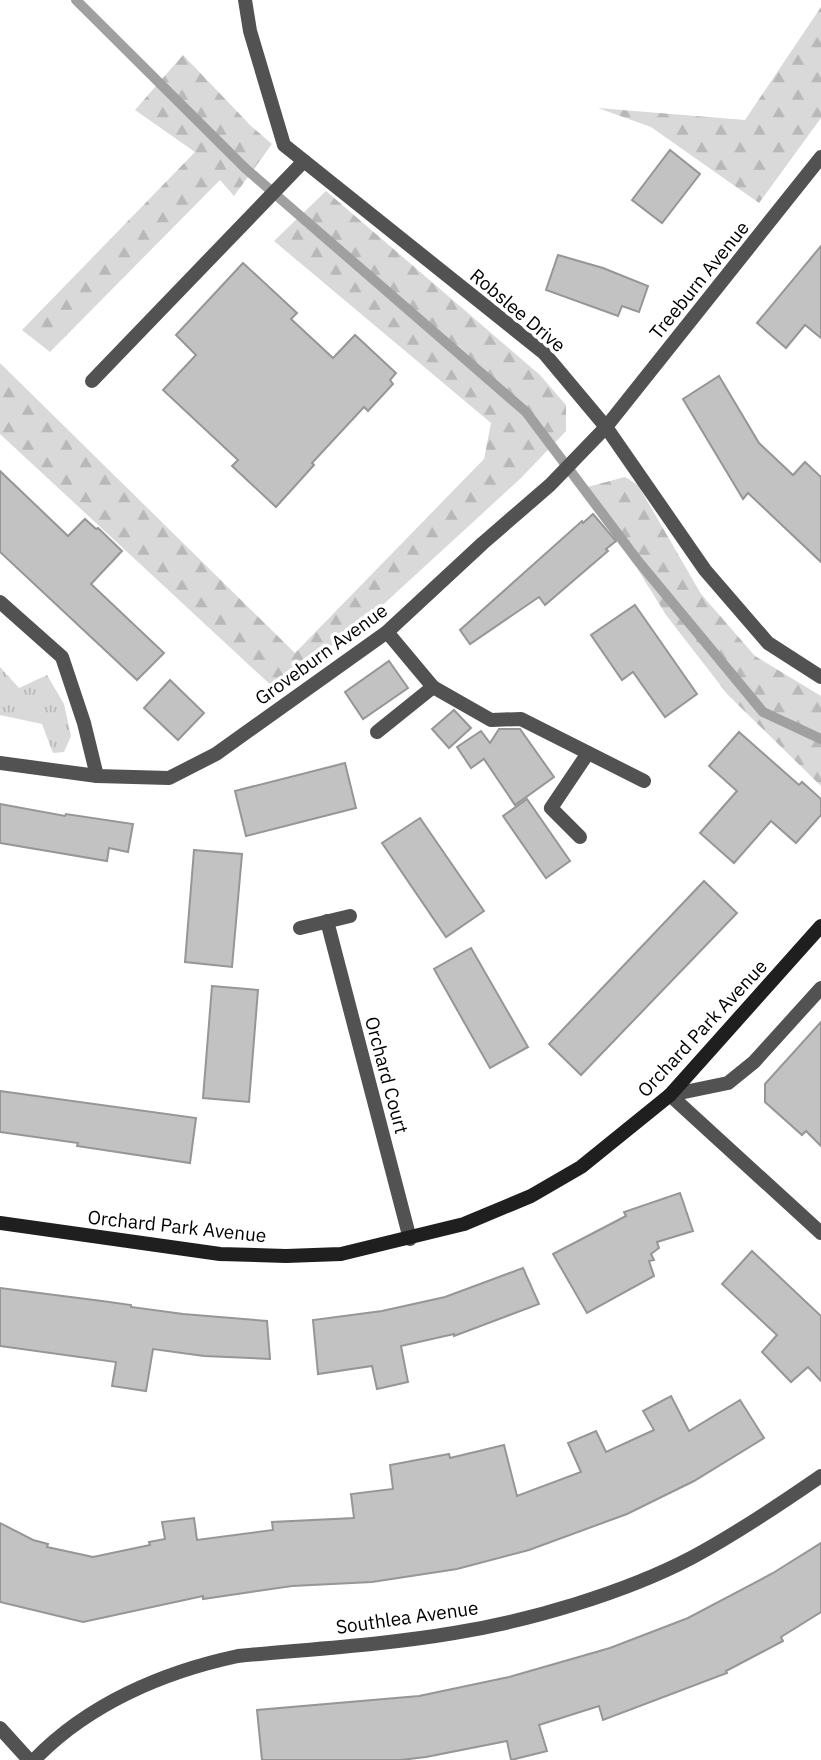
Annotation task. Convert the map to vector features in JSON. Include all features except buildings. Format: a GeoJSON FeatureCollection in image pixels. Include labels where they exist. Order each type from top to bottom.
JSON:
{"type":"FeatureCollection","features":[{"type":"Feature","properties":{"kind":"street","name":"Robslee Drive"},"geometry":{"type":"LineString","coordinates":[[245,0],[250,31],[284,145],[544,353],[606,427],[705,570],[768,643],[821,677]]}},
{"type":"Feature","properties":{"kind":"street","name":"Treeburn Avenue"},"geometry":{"type":"LineString","coordinates":[[606,427],[821,157]]}},
{"type":"Feature","properties":{"kind":"street"},"geometry":{"type":"LineString","coordinates":[[92,382],[304,161]]}},
{"type":"Feature","properties":{"kind":"street","name":"Groveburn Avenue"},"geometry":{"type":"LineString","coordinates":[[0,763],[97,776],[169,778],[216,754],[387,632],[550,485],[606,427]]}},
{"type":"Feature","properties":{"kind":"street"},"geometry":{"type":"LineString","coordinates":[[0,602],[62,657],[84,723],[97,776]]}},
{"type":"Feature","properties":{"kind":"street"},"geometry":{"type":"LineString","coordinates":[[387,632],[433,687],[491,720],[521,719],[644,781]]}},
{"type":"Feature","properties":{"kind":"street"},"geometry":{"type":"LineString","coordinates":[[377,732],[433,687]]}},
{"type":"Feature","properties":{"kind":"street"},"geometry":{"type":"LineString","coordinates":[[580,837],[551,808],[588,753]]}},
{"type":"Feature","properties":{"kind":"street"},"geometry":{"type":"LineString","coordinates":[[300,928],[349,916]]}},
{"type":"Feature","properties":{"kind":"street","name":"Orchard Court"},"geometry":{"type":"LineString","coordinates":[[327,921],[410,1239]]}},
{"type":"Feature","properties":{"kind":"street","name":"Orchard Park Avenue"},"geometry":{"type":"LineString","coordinates":[[0,1223],[220,1254],[286,1256],[341,1254],[464,1224],[531,1196],[581,1167],[670,1095],[821,926]]}},
{"type":"Feature","properties":{"kind":"street"},"geometry":{"type":"LineString","coordinates":[[670,1095],[728,1083],[754,1062],[821,988]]}},
{"type":"Feature","properties":{"kind":"street"},"geometry":{"type":"LineString","coordinates":[[670,1095],[821,1233]]}},
{"type":"Feature","properties":{"kind":"street","name":"Southlea Avenue"},"geometry":{"type":"LineString","coordinates":[[32,1760],[79,1721],[116,1699],[160,1678],[205,1663],[239,1656],[455,1633],[539,1613],[614,1590],[690,1558],[821,1476]]}},
{"type":"Feature","properties":{"kind":"street"},"geometry":{"type":"LineString","coordinates":[[0,1728],[32,1760]]}},
{"type":"Feature","properties":{"kind":"green space"},"geometry":{"type":"Polygon","coordinates":[[[821,7],[821,118],[759,203],[651,127],[598,108],[745,120],[821,7]]]}},
{"type":"Feature","properties":{"kind":"green space"},"geometry":{"type":"Polygon","coordinates":[[[183,55],[251,126],[272,144],[234,196],[220,180],[50,352],[22,330],[195,152],[135,110],[183,55]]]}},
{"type":"Feature","properties":{"kind":"green space"},"geometry":{"type":"Polygon","coordinates":[[[326,191],[540,375],[566,405],[566,431],[521,478],[374,613],[275,689],[0,434],[0,363],[295,653],[484,459],[491,423],[274,241],[326,191]]]}},
{"type":"Feature","properties":{"kind":"green space"},"geometry":{"type":"Polygon","coordinates":[[[625,477],[638,485],[701,594],[755,656],[821,696],[821,786],[728,695],[666,615],[587,487],[625,477]]]}},
{"type":"Feature","properties":{"kind":"green space"},"geometry":{"type":"Polygon","coordinates":[[[0,667],[19,688],[47,675],[64,704],[71,736],[64,752],[53,753],[42,724],[0,715],[0,667]]]}},
{"type":"Feature","properties":{"kind":"waterway"},"geometry":{"type":"LineString","coordinates":[[76,0],[245,168],[526,412],[638,561],[763,712],[821,739]]}}]}
